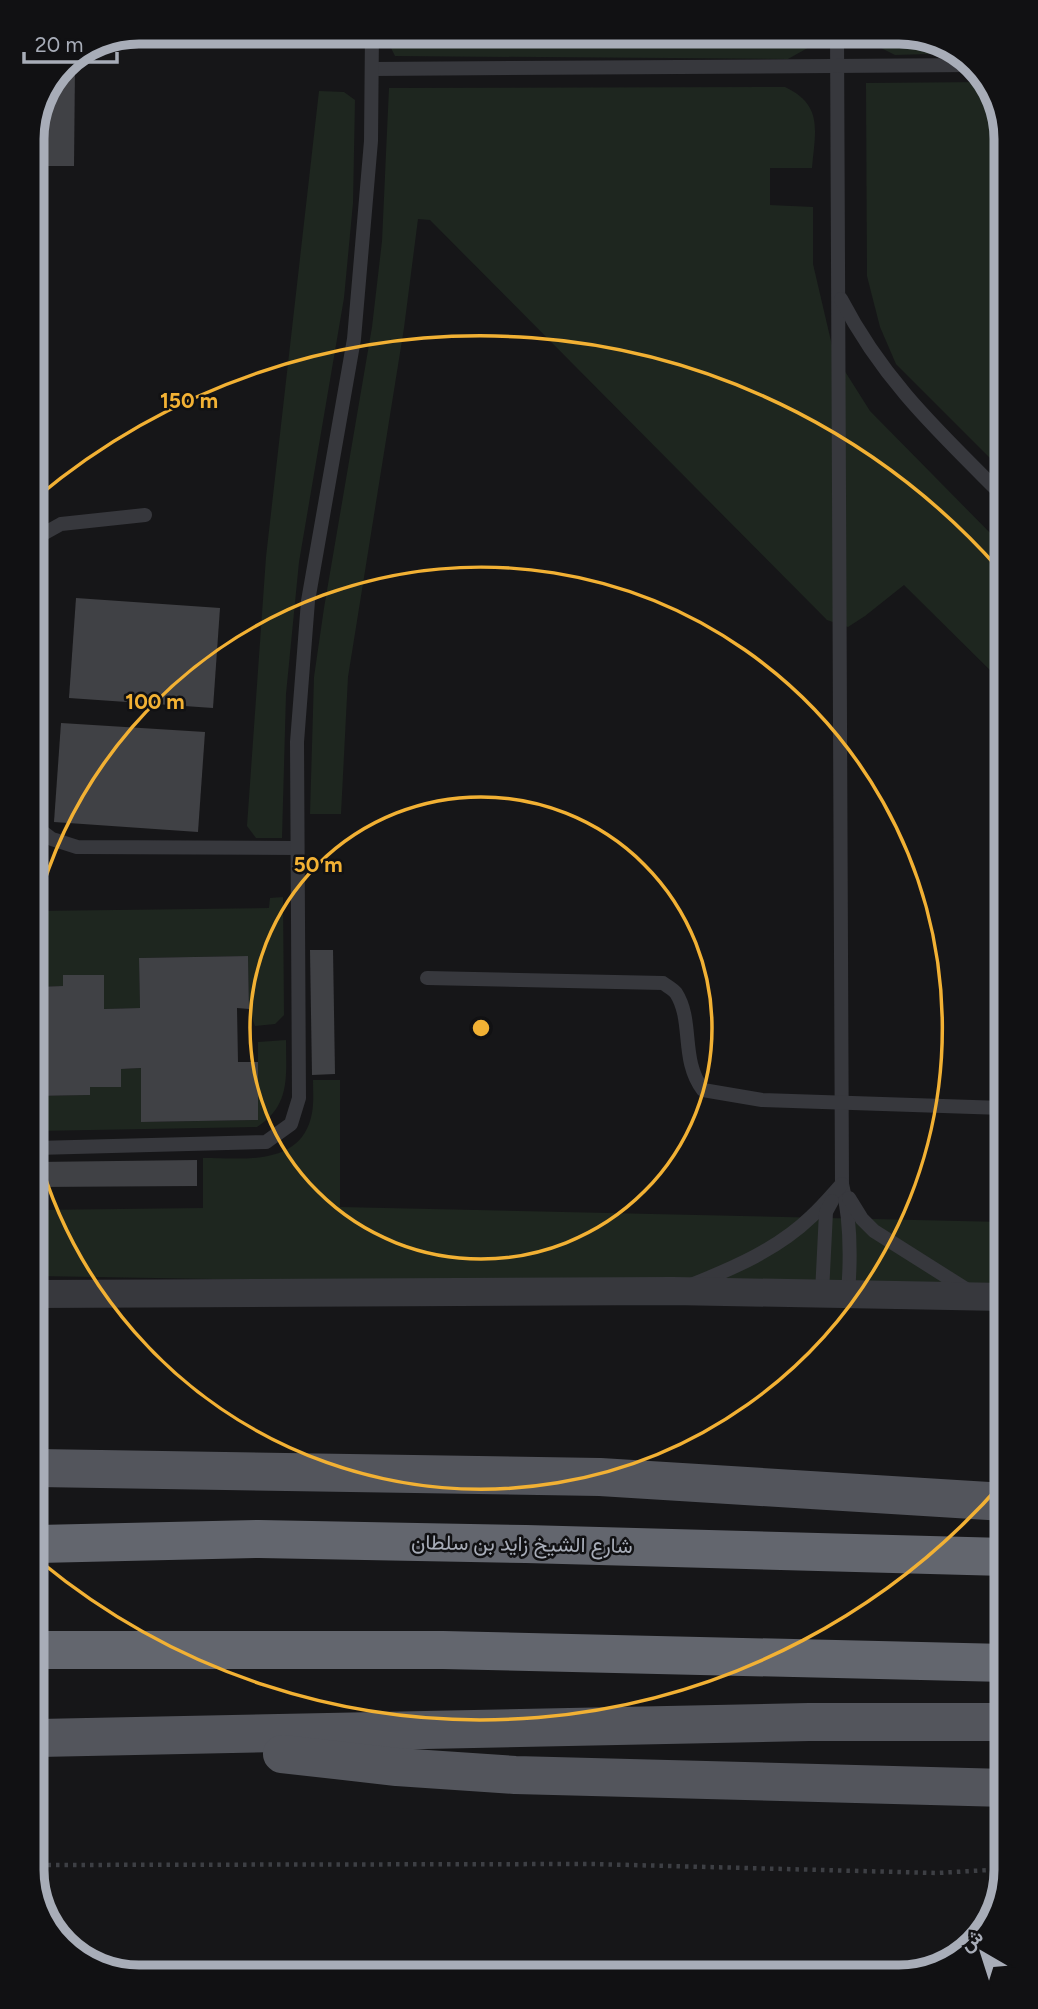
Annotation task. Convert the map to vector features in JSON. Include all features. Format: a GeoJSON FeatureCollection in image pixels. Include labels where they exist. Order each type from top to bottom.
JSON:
{"type":"FeatureCollection","features":[{"type":"Feature","properties":{"kind":"highway","name":"شارع الشيخ زايد بن سلطان"},"geometry":{"type":"LineString","coordinates":[[44,1544],[259,1539],[994,1557]]}},
{"type":"Feature","properties":{"kind":"highway"},"geometry":{"type":"LineString","coordinates":[[44,1650],[456,1650],[994,1663]]}},
{"type":"Feature","properties":{"kind":"main road"},"geometry":{"type":"LineString","coordinates":[[44,1468],[600,1477],[994,1501]]}},
{"type":"Feature","properties":{"kind":"main road"},"geometry":{"type":"LineString","coordinates":[[44,1742],[163,1735],[809,1722],[994,1722]]}},
{"type":"Feature","properties":{"kind":"main road"},"geometry":{"type":"LineString","coordinates":[[163,1735],[279,1754],[397,1767],[515,1775],[994,1788]]}},
{"type":"Feature","properties":{"kind":"street"},"geometry":{"type":"LineString","coordinates":[[44,1294],[673,1291],[991,1297]]}},
{"type":"Feature","properties":{"kind":"lane"},"geometry":{"type":"LineString","coordinates":[[44,1148],[266,1142],[291,1124],[299,1098],[297,742],[308,601],[354,339],[371,141],[372,44]]}},
{"type":"Feature","properties":{"kind":"lane"},"geometry":{"type":"LineString","coordinates":[[835,1293],[850,1260],[848,1210],[842,1184],[837,44]]}},
{"type":"Feature","properties":{"kind":"lane"},"geometry":{"type":"LineString","coordinates":[[372,69],[959,65]]}},
{"type":"Feature","properties":{"kind":"lane"},"geometry":{"type":"LineString","coordinates":[[838,295],[876,360],[900,390],[994,487]]}},
{"type":"Feature","properties":{"kind":"lane"},"geometry":{"type":"LineString","coordinates":[[44,533],[61,524],[145,515]]}},
{"type":"Feature","properties":{"kind":"lane"},"geometry":{"type":"LineString","coordinates":[[44,833],[52,839],[77,847],[297,848]]}},
{"type":"Feature","properties":{"kind":"lane"},"geometry":{"type":"LineString","coordinates":[[427,978],[663,983],[675,991],[682,1008],[688,1055],[694,1078],[703,1090],[762,1100],[994,1108]]}},
{"type":"Feature","properties":{"kind":"lane"},"geometry":{"type":"LineString","coordinates":[[673,1291],[727,1271],[759,1255],[811,1217],[842,1184]]}},
{"type":"Feature","properties":{"kind":"lane"},"geometry":{"type":"LineString","coordinates":[[835,1293],[826,1212],[842,1184]]}},
{"type":"Feature","properties":{"kind":"lane"},"geometry":{"type":"LineString","coordinates":[[842,1184],[862,1219],[874,1231],[991,1297]]}},
{"type":"Feature","properties":{"kind":"path"},"geometry":{"type":"LineString","coordinates":[[44,1865],[593,1864],[937,1873],[994,1870]]}},
{"type":"Feature","properties":{"kind":"shaded area"},"geometry":{"type":"Polygon","coordinates":[[[389,44],[600,44],[815,44],[788,59],[395,56],[389,44]]]}},
{"type":"Feature","properties":{"kind":"shaded area"},"geometry":{"type":"Polygon","coordinates":[[[873,44],[905,44],[940,54],[895,55],[873,44]]]}},
{"type":"Feature","properties":{"kind":"shaded area"},"geometry":{"type":"Polygon","coordinates":[[[976,82],[987,102],[994,139],[994,462],[896,364],[880,327],[867,276],[866,83],[976,82]]]}},
{"type":"Feature","properties":{"kind":"shaded area"},"geometry":{"type":"Polygon","coordinates":[[[785,87],[806,102],[811,111],[815,131],[812,168],[770,168],[770,205],[813,207],[813,264],[834,354],[870,411],[994,537],[994,674],[904,585],[848,627],[827,620],[430,220],[418,219],[404,328],[348,677],[341,814],[310,814],[314,677],[372,327],[382,241],[389,88],[785,87]]]}},
{"type":"Feature","properties":{"kind":"shaded area"},"geometry":{"type":"Polygon","coordinates":[[[319,91],[344,92],[355,100],[353,203],[344,298],[299,562],[286,694],[282,838],[256,838],[247,826],[266,557],[319,91]]]}},
{"type":"Feature","properties":{"kind":"shaded area"},"geometry":{"type":"Polygon","coordinates":[[[283,897],[284,1015],[275,1024],[255,1026],[249,1009],[248,956],[139,958],[140,1008],[104,1009],[104,975],[63,975],[63,986],[44,987],[44,911],[269,908],[270,898],[283,897]]]}},
{"type":"Feature","properties":{"kind":"shaded area"},"geometry":{"type":"Polygon","coordinates":[[[286,1040],[286,1078],[276,1109],[257,1127],[44,1131],[44,1096],[89,1095],[90,1087],[121,1087],[121,1069],[141,1068],[141,1122],[258,1120],[258,1042],[286,1040]]]}},
{"type":"Feature","properties":{"kind":"shaded area"},"geometry":{"type":"Polygon","coordinates":[[[313,1080],[340,1080],[340,1207],[994,1222],[994,1293],[44,1276],[44,1210],[203,1208],[203,1158],[253,1158],[284,1151],[297,1143],[306,1130],[313,1101],[313,1080]]]}},
{"type":"Feature","properties":{"kind":"building"},"geometry":{"type":"Polygon","coordinates":[[[75,68],[74,166],[47,166],[47,114],[63,81],[75,68]]]}},
{"type":"Feature","properties":{"kind":"building"},"geometry":{"type":"Polygon","coordinates":[[[76,598],[220,608],[213,708],[69,698],[76,598]]]}},
{"type":"Feature","properties":{"kind":"building"},"geometry":{"type":"Polygon","coordinates":[[[61,723],[205,732],[198,832],[54,822],[61,723]]]}},
{"type":"Feature","properties":{"kind":"building"},"geometry":{"type":"Polygon","coordinates":[[[310,950],[333,950],[335,1074],[312,1075],[310,950]]]}},
{"type":"Feature","properties":{"kind":"building"},"geometry":{"type":"Polygon","coordinates":[[[248,956],[249,1009],[237,1008],[238,1062],[258,1062],[258,1120],[141,1122],[141,1068],[121,1069],[121,1087],[90,1087],[90,1095],[44,1096],[44,987],[63,986],[63,975],[104,975],[104,1009],[140,1008],[139,958],[248,956]]]}},
{"type":"Feature","properties":{"kind":"building"},"geometry":{"type":"Polygon","coordinates":[[[197,1160],[197,1186],[44,1187],[44,1162],[197,1160]]]}}]}
